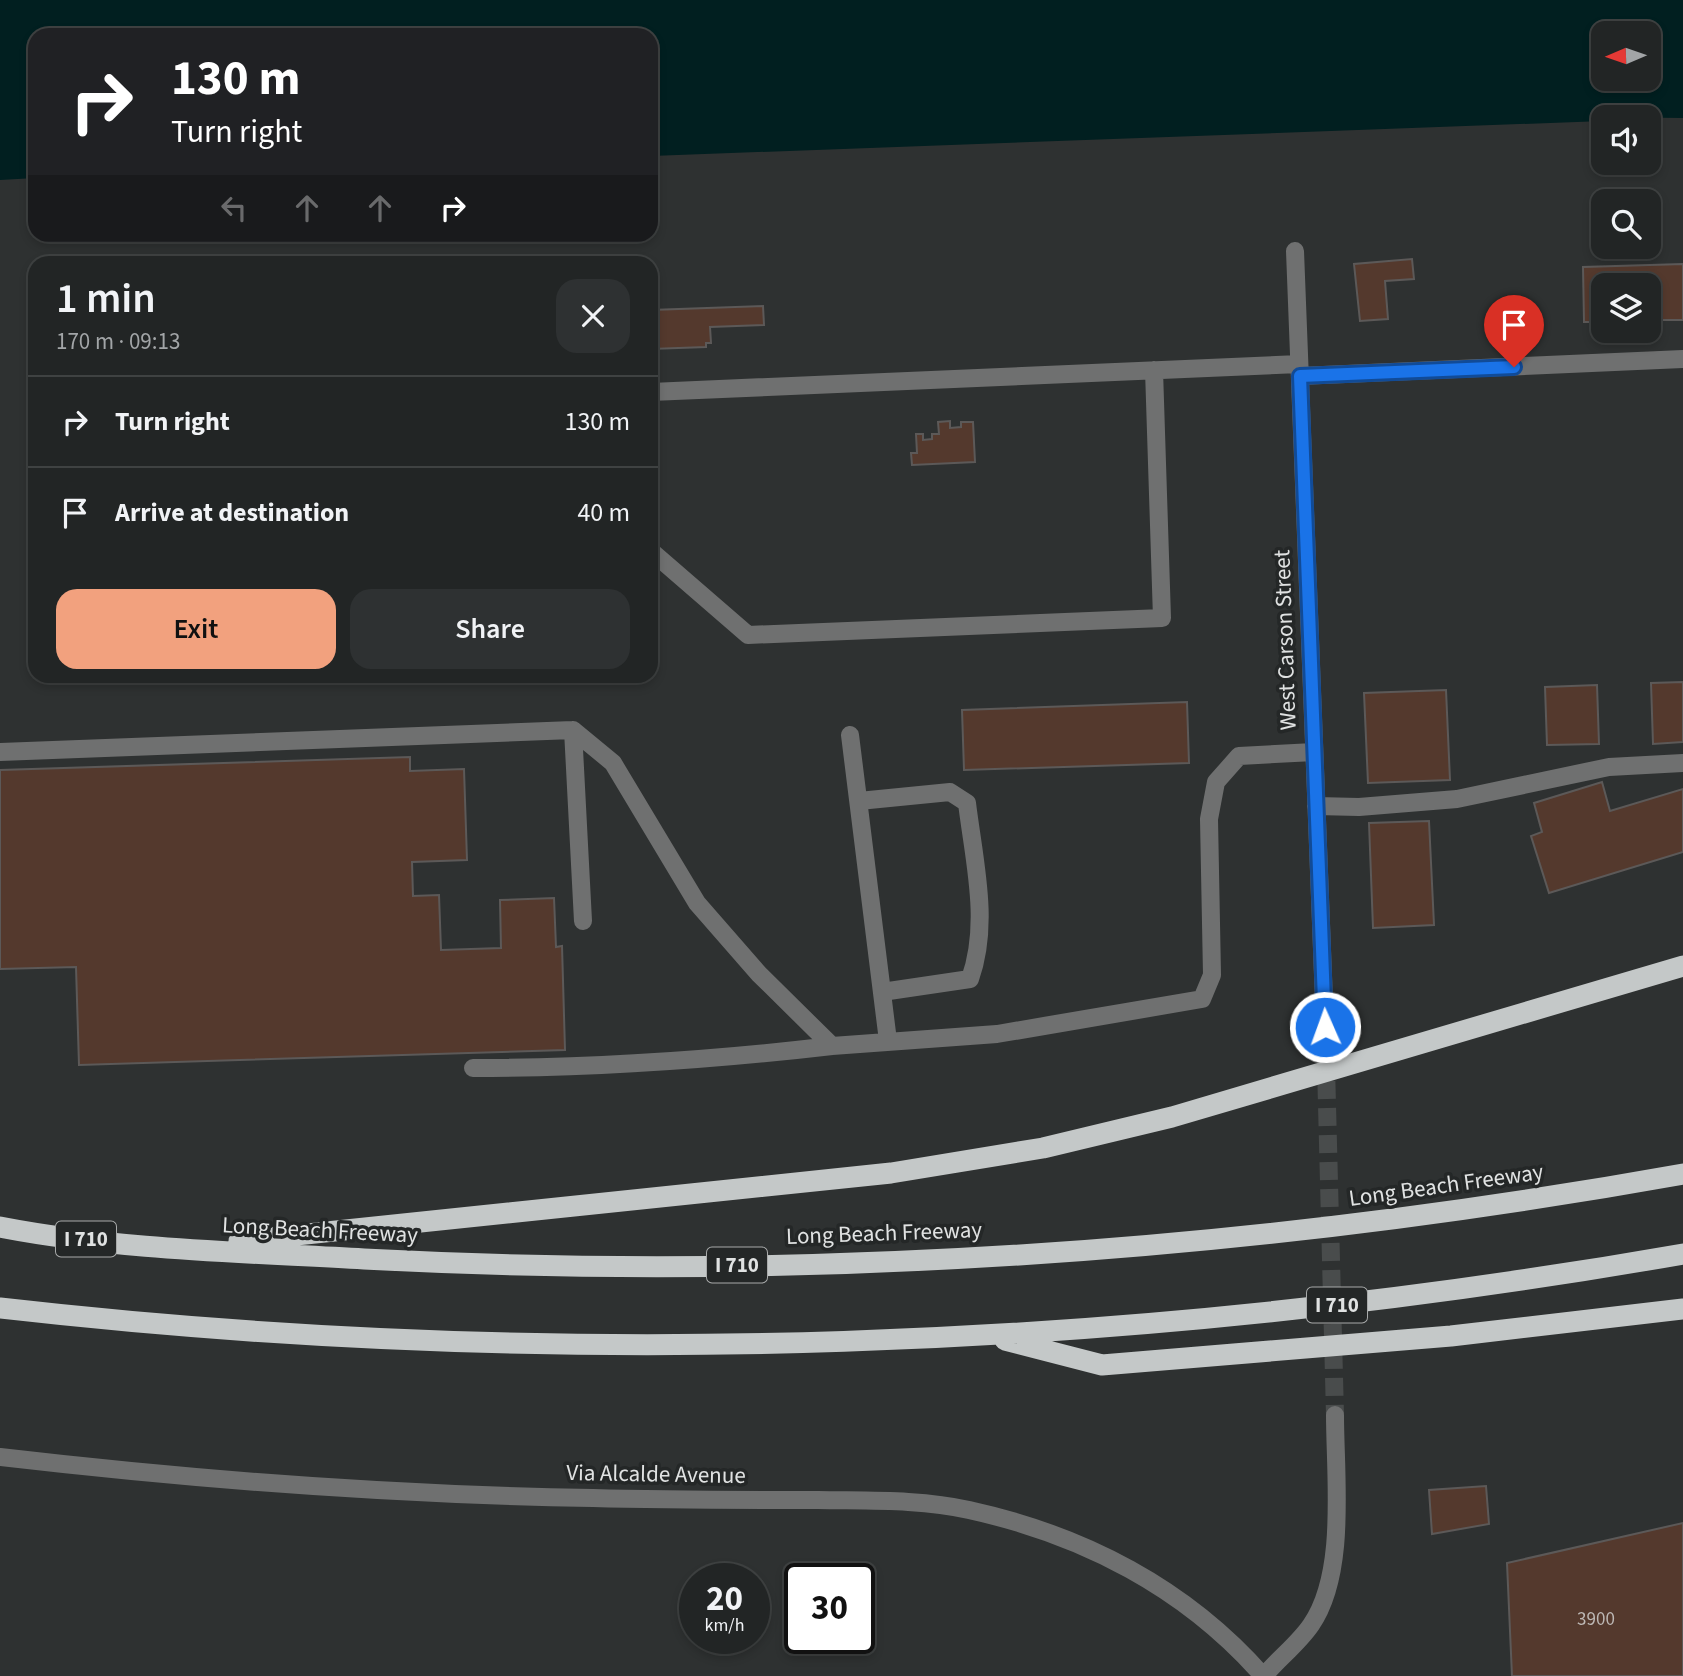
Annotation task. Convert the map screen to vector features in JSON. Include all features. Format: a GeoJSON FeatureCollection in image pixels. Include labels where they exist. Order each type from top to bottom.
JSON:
{"type":"FeatureCollection","features":[{"type":"Feature","properties":{"kind":"highway"},"geometry":{"type":"LineString","coordinates":[[173,1248],[891,1173],[1043,1148],[1172,1117],[1683,966]]}},
{"type":"Feature","properties":{"kind":"highway"},"geometry":{"type":"LineString","coordinates":[[1612,1187],[1683,1159]]}},
{"type":"Feature","properties":{"kind":"highway","name":"Long Beach Freeway"},"geometry":{"type":"LineString","coordinates":[[0,1227],[173,1248],[470,1264],[913,1261],[1300,1231],[1612,1187],[1683,1174]]}},
{"type":"Feature","properties":{"kind":"highway","name":"I 710"},"geometry":{"type":"LineString","coordinates":[[0,1308],[102,1320],[317,1336],[572,1343],[809,1342],[989,1336],[1372,1301],[1569,1274],[1683,1254]]}},
{"type":"Feature","properties":{"kind":"highway"},"geometry":{"type":"LineString","coordinates":[[989,1336],[1102,1365],[1451,1336],[1683,1308]]}},
{"type":"Feature","properties":{"kind":"street","name":"West Carson Street"},"geometry":{"type":"LineString","coordinates":[[1295,251],[1325,1027]]}},
{"type":"Feature","properties":{"kind":"street"},"geometry":{"type":"LineString","coordinates":[[658,392],[1154,370],[1299,370],[1683,359]]}},
{"type":"Feature","properties":{"kind":"street"},"geometry":{"type":"LineString","coordinates":[[658,557],[748,635],[1162,618],[1154,370]]}},
{"type":"Feature","properties":{"kind":"street"},"geometry":{"type":"LineString","coordinates":[[0,752],[573,730],[613,763],[697,903],[759,974],[832,1046]]}},
{"type":"Feature","properties":{"kind":"street"},"geometry":{"type":"LineString","coordinates":[[573,730],[583,921]]}},
{"type":"Feature","properties":{"kind":"street"},"geometry":{"type":"LineString","coordinates":[[850,735],[888,1041]]}},
{"type":"Feature","properties":{"kind":"street"},"geometry":{"type":"LineString","coordinates":[[473,1069],[564,1068],[725,1059],[832,1046],[997,1034],[1202,999],[1212,975],[1209,819],[1216,782],[1239,756],[1314,752]]}},
{"type":"Feature","properties":{"kind":"street"},"geometry":{"type":"LineString","coordinates":[[1316,806],[1359,807],[1457,799],[1609,767],[1683,763]]}},
{"type":"Feature","properties":{"kind":"street"},"geometry":{"type":"LineString","coordinates":[[859,801],[950,792],[967,803],[978,893],[980,951],[970,979],[882,992]]}},
{"type":"Feature","properties":{"kind":"street"},"geometry":{"type":"LineString","coordinates":[[1263,1676],[1311,1626],[1327,1595],[1335,1562],[1335,1415]]}},
{"type":"Feature","properties":{"kind":"street","name":"Via Alcalde Avenue"},"geometry":{"type":"LineString","coordinates":[[0,1457],[118,1471],[350,1490],[592,1499],[875,1501],[967,1509],[1052,1533],[1126,1565],[1189,1605],[1240,1650],[1263,1676]]}},
{"type":"Feature","properties":{"kind":"water"},"geometry":{"type":"Polygon","coordinates":[[[0,0],[1683,0],[1683,118],[1661,118],[1661,105],[1591,105],[1591,121],[658,156],[658,28],[28,28],[28,178],[0,180],[0,0]]]}},
{"type":"Feature","properties":{"kind":"building"},"geometry":{"type":"Polygon","coordinates":[[[1412,259],[1414,279],[1385,281],[1388,319],[1360,321],[1354,264],[1412,259]]]}},
{"type":"Feature","properties":{"kind":"building"},"geometry":{"type":"Polygon","coordinates":[[[1683,264],[1683,320],[1661,320],[1661,273],[1591,273],[1591,322],[1584,322],[1583,267],[1683,264]]]}},
{"type":"Feature","properties":{"kind":"building"},"geometry":{"type":"Polygon","coordinates":[[[763,306],[764,325],[710,327],[711,343],[706,343],[706,347],[658,349],[658,310],[763,306]]]}},
{"type":"Feature","properties":{"kind":"building"},"geometry":{"type":"Polygon","coordinates":[[[950,421],[950,428],[961,427],[961,422],[973,422],[975,462],[912,465],[911,453],[917,453],[916,434],[923,434],[923,440],[932,439],[932,434],[939,434],[938,422],[950,421]]]}},
{"type":"Feature","properties":{"kind":"building"},"geometry":{"type":"Polygon","coordinates":[[[1683,682],[1683,742],[1653,744],[1651,683],[1683,682]]]}},
{"type":"Feature","properties":{"kind":"building"},"geometry":{"type":"Polygon","coordinates":[[[1597,685],[1599,744],[1547,745],[1545,687],[1597,685]]]}},
{"type":"Feature","properties":{"kind":"building"},"geometry":{"type":"Polygon","coordinates":[[[1446,690],[1450,780],[1368,783],[1364,693],[1446,690]]]}},
{"type":"Feature","properties":{"kind":"building"},"geometry":{"type":"Polygon","coordinates":[[[1187,702],[1189,763],[964,770],[962,710],[1187,702]]]}},
{"type":"Feature","properties":{"kind":"building"},"geometry":{"type":"Polygon","coordinates":[[[410,757],[410,771],[464,769],[467,860],[412,862],[413,896],[439,895],[441,950],[501,948],[500,900],[554,898],[556,947],[562,946],[565,1050],[79,1065],[76,967],[0,969],[0,770],[410,757]]]}},
{"type":"Feature","properties":{"kind":"building"},"geometry":{"type":"Polygon","coordinates":[[[1602,782],[1610,811],[1683,789],[1683,852],[1549,893],[1531,836],[1542,832],[1534,803],[1602,782]]]}},
{"type":"Feature","properties":{"kind":"building"},"geometry":{"type":"Polygon","coordinates":[[[1429,821],[1434,925],[1373,928],[1369,823],[1429,821]]]}},
{"type":"Feature","properties":{"kind":"building"},"geometry":{"type":"Polygon","coordinates":[[[1486,1486],[1489,1524],[1432,1534],[1429,1490],[1486,1486]]]}},
{"type":"Feature","properties":{"kind":"building"},"geometry":{"type":"Polygon","coordinates":[[[1683,1523],[1683,1676],[1512,1676],[1507,1563],[1683,1523]]]}},
{"type":"Feature","properties":{"kind":"tunnel"},"geometry":{"type":"LineString","coordinates":[[1325,1027],[1335,1415]]}},
{"type":"Feature","properties":{"kind":"route"},"geometry":{"type":"LineString","coordinates":[[1325,1027],[1300,376],[1514,367]]}}]}
